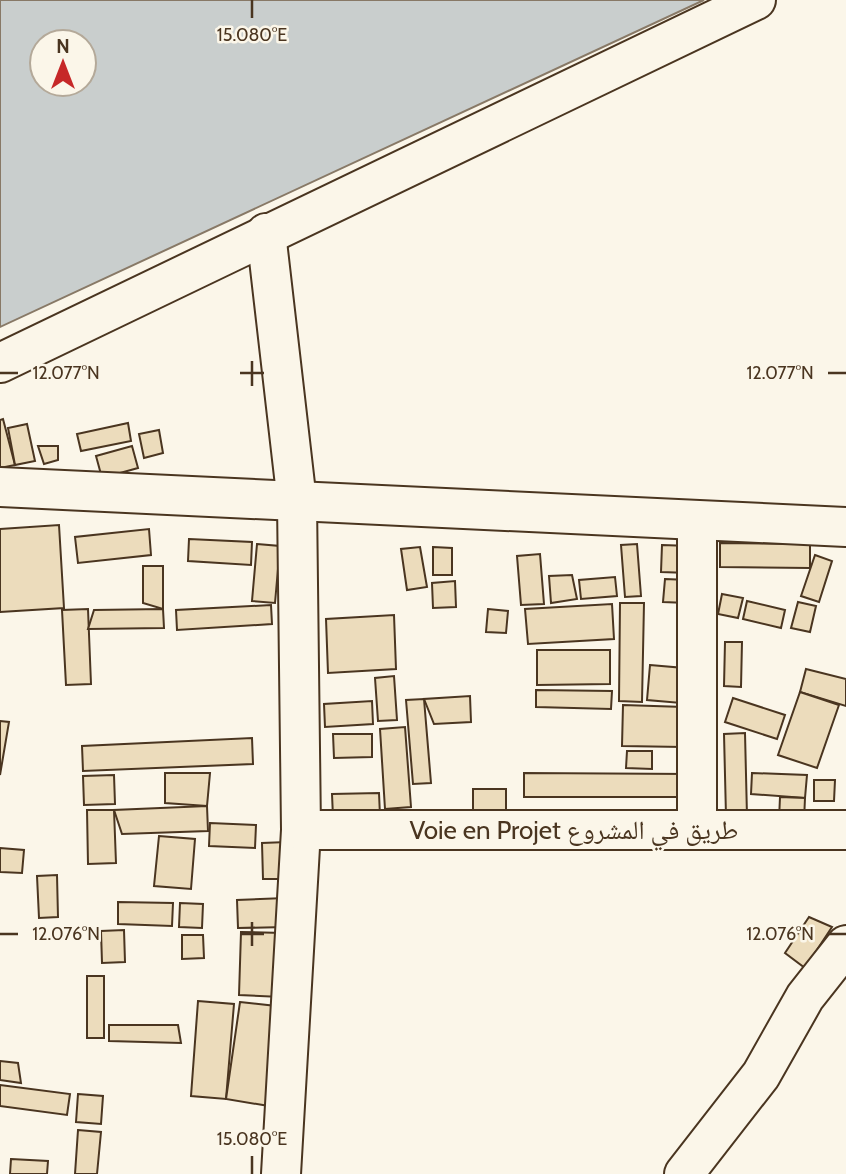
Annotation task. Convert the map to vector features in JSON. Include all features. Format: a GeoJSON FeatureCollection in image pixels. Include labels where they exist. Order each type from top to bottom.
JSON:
{"type":"FeatureCollection","features":[{"type":"Feature","properties":{"kind":"street"},"geometry":{"type":"LineString","coordinates":[[0,363],[756,0]]}},
{"type":"Feature","properties":{"kind":"street"},"geometry":{"type":"LineString","coordinates":[[266,233],[297,502],[301,830],[281,1174]]}},
{"type":"Feature","properties":{"kind":"street"},"geometry":{"type":"LineString","coordinates":[[0,487],[846,527]]}},
{"type":"Feature","properties":{"kind":"street"},"geometry":{"type":"LineString","coordinates":[[697,521],[697,829]]}},
{"type":"Feature","properties":{"kind":"street","name":"Voie en Projet طريق في المشروع"},"geometry":{"type":"LineString","coordinates":[[301,830],[846,830]]}},
{"type":"Feature","properties":{"kind":"street"},"geometry":{"type":"LineString","coordinates":[[684,1174],[761,1075],[805,997],[846,945]]}},
{"type":"Feature","properties":{"kind":"shaded area"},"geometry":{"type":"Polygon","coordinates":[[[0,0],[704,0],[0,327],[0,0]]]}},
{"type":"Feature","properties":{"kind":"building"},"geometry":{"type":"Polygon","coordinates":[[[3,419],[15,465],[0,468],[0,420],[3,419]]]}},
{"type":"Feature","properties":{"kind":"building"},"geometry":{"type":"Polygon","coordinates":[[[128,423],[131,441],[81,451],[77,434],[128,423]]]}},
{"type":"Feature","properties":{"kind":"building"},"geometry":{"type":"Polygon","coordinates":[[[27,424],[35,461],[15,465],[8,428],[27,424]]]}},
{"type":"Feature","properties":{"kind":"building"},"geometry":{"type":"Polygon","coordinates":[[[159,430],[163,453],[144,458],[139,434],[159,430]]]}},
{"type":"Feature","properties":{"kind":"building"},"geometry":{"type":"Polygon","coordinates":[[[38,446],[58,446],[58,460],[44,464],[38,446]]]}},
{"type":"Feature","properties":{"kind":"building"},"geometry":{"type":"Polygon","coordinates":[[[132,446],[138,468],[102,478],[96,456],[132,446]]]}},
{"type":"Feature","properties":{"kind":"building"},"geometry":{"type":"Polygon","coordinates":[[[59,525],[64,608],[0,612],[0,529],[59,525]]]}},
{"type":"Feature","properties":{"kind":"building"},"geometry":{"type":"Polygon","coordinates":[[[149,529],[151,555],[78,563],[75,537],[149,529]]]}},
{"type":"Feature","properties":{"kind":"building"},"geometry":{"type":"Polygon","coordinates":[[[189,539],[252,542],[251,565],[188,561],[189,539]]]}},
{"type":"Feature","properties":{"kind":"building"},"geometry":{"type":"Polygon","coordinates":[[[720,543],[810,544],[810,568],[720,567],[720,543]]]}},
{"type":"Feature","properties":{"kind":"building"},"geometry":{"type":"Polygon","coordinates":[[[257,544],[280,546],[275,603],[252,601],[257,544]]]}},
{"type":"Feature","properties":{"kind":"building"},"geometry":{"type":"Polygon","coordinates":[[[637,544],[641,596],[625,597],[621,545],[637,544]]]}},
{"type":"Feature","properties":{"kind":"building"},"geometry":{"type":"Polygon","coordinates":[[[662,545],[690,546],[689,573],[661,572],[662,545]]]}},
{"type":"Feature","properties":{"kind":"building"},"geometry":{"type":"Polygon","coordinates":[[[420,547],[427,587],[407,590],[401,549],[420,547]]]}},
{"type":"Feature","properties":{"kind":"building"},"geometry":{"type":"Polygon","coordinates":[[[433,547],[452,548],[452,575],[433,575],[433,547]]]}},
{"type":"Feature","properties":{"kind":"building"},"geometry":{"type":"Polygon","coordinates":[[[540,554],[544,604],[521,605],[517,556],[540,554]]]}},
{"type":"Feature","properties":{"kind":"building"},"geometry":{"type":"Polygon","coordinates":[[[815,555],[832,561],[819,602],[801,596],[815,555]]]}},
{"type":"Feature","properties":{"kind":"building"},"geometry":{"type":"Polygon","coordinates":[[[143,566],[163,566],[163,609],[143,603],[143,566]]]}},
{"type":"Feature","properties":{"kind":"building"},"geometry":{"type":"Polygon","coordinates":[[[572,575],[577,599],[551,603],[549,576],[572,575]]]}},
{"type":"Feature","properties":{"kind":"building"},"geometry":{"type":"Polygon","coordinates":[[[615,577],[617,596],[581,599],[579,580],[615,577]]]}},
{"type":"Feature","properties":{"kind":"building"},"geometry":{"type":"Polygon","coordinates":[[[665,579],[688,580],[687,603],[663,602],[665,579]]]}},
{"type":"Feature","properties":{"kind":"building"},"geometry":{"type":"Polygon","coordinates":[[[455,581],[456,607],[433,608],[432,583],[455,581]]]}},
{"type":"Feature","properties":{"kind":"building"},"geometry":{"type":"Polygon","coordinates":[[[722,594],[743,598],[738,618],[718,614],[722,594]]]}},
{"type":"Feature","properties":{"kind":"building"},"geometry":{"type":"Polygon","coordinates":[[[747,601],[785,610],[781,628],[743,619],[747,601]]]}},
{"type":"Feature","properties":{"kind":"building"},"geometry":{"type":"Polygon","coordinates":[[[798,602],[816,606],[810,632],[791,628],[798,602]]]}},
{"type":"Feature","properties":{"kind":"building"},"geometry":{"type":"Polygon","coordinates":[[[620,603],[644,603],[642,702],[619,701],[620,603]]]}},
{"type":"Feature","properties":{"kind":"building"},"geometry":{"type":"Polygon","coordinates":[[[612,604],[614,639],[528,644],[525,609],[612,604]]]}},
{"type":"Feature","properties":{"kind":"building"},"geometry":{"type":"Polygon","coordinates":[[[271,605],[272,624],[177,630],[176,610],[271,605]]]}},
{"type":"Feature","properties":{"kind":"building"},"geometry":{"type":"Polygon","coordinates":[[[88,609],[91,684],[66,685],[62,610],[88,609]]]}},
{"type":"Feature","properties":{"kind":"building"},"geometry":{"type":"Polygon","coordinates":[[[163,609],[164,628],[88,629],[94,610],[163,609]]]}},
{"type":"Feature","properties":{"kind":"building"},"geometry":{"type":"Polygon","coordinates":[[[488,609],[508,611],[506,633],[486,632],[488,609]]]}},
{"type":"Feature","properties":{"kind":"building"},"geometry":{"type":"Polygon","coordinates":[[[394,615],[396,669],[328,673],[326,619],[394,615]]]}},
{"type":"Feature","properties":{"kind":"building"},"geometry":{"type":"Polygon","coordinates":[[[725,642],[742,642],[741,687],[724,686],[725,642]]]}},
{"type":"Feature","properties":{"kind":"building"},"geometry":{"type":"Polygon","coordinates":[[[537,650],[610,650],[610,684],[537,685],[537,650]]]}},
{"type":"Feature","properties":{"kind":"building"},"geometry":{"type":"Polygon","coordinates":[[[650,665],[684,668],[681,703],[647,700],[650,665]]]}},
{"type":"Feature","properties":{"kind":"building"},"geometry":{"type":"Polygon","coordinates":[[[806,669],[846,679],[846,706],[800,692],[806,669]]]}},
{"type":"Feature","properties":{"kind":"building"},"geometry":{"type":"Polygon","coordinates":[[[394,676],[397,720],[378,721],[375,678],[394,676]]]}},
{"type":"Feature","properties":{"kind":"building"},"geometry":{"type":"Polygon","coordinates":[[[536,690],[612,691],[611,709],[536,707],[536,690]]]}},
{"type":"Feature","properties":{"kind":"building"},"geometry":{"type":"Polygon","coordinates":[[[800,692],[839,705],[817,768],[778,755],[800,692]]]}},
{"type":"Feature","properties":{"kind":"building"},"geometry":{"type":"Polygon","coordinates":[[[470,696],[471,722],[434,724],[424,699],[470,696]]]}},
{"type":"Feature","properties":{"kind":"building"},"geometry":{"type":"Polygon","coordinates":[[[733,698],[785,715],[777,739],[725,722],[733,698]]]}},
{"type":"Feature","properties":{"kind":"building"},"geometry":{"type":"Polygon","coordinates":[[[424,699],[431,783],[413,784],[406,700],[424,699]]]}},
{"type":"Feature","properties":{"kind":"building"},"geometry":{"type":"Polygon","coordinates":[[[372,701],[373,724],[325,727],[324,704],[372,701]]]}},
{"type":"Feature","properties":{"kind":"building"},"geometry":{"type":"Polygon","coordinates":[[[623,705],[684,707],[683,747],[622,746],[623,705]]]}},
{"type":"Feature","properties":{"kind":"building"},"geometry":{"type":"Polygon","coordinates":[[[0,721],[9,722],[0,775],[0,721]]]}},
{"type":"Feature","properties":{"kind":"building"},"geometry":{"type":"Polygon","coordinates":[[[405,727],[411,807],[385,809],[380,729],[405,727]]]}},
{"type":"Feature","properties":{"kind":"building"},"geometry":{"type":"Polygon","coordinates":[[[745,733],[747,816],[726,816],[724,734],[745,733]]]}},
{"type":"Feature","properties":{"kind":"building"},"geometry":{"type":"Polygon","coordinates":[[[333,734],[372,734],[372,757],[334,758],[333,734]]]}},
{"type":"Feature","properties":{"kind":"building"},"geometry":{"type":"Polygon","coordinates":[[[252,738],[253,764],[83,771],[82,746],[252,738]]]}},
{"type":"Feature","properties":{"kind":"building"},"geometry":{"type":"Polygon","coordinates":[[[627,751],[652,751],[652,769],[626,768],[627,751]]]}},
{"type":"Feature","properties":{"kind":"building"},"geometry":{"type":"Polygon","coordinates":[[[165,773],[210,773],[207,806],[165,803],[165,773]]]}},
{"type":"Feature","properties":{"kind":"building"},"geometry":{"type":"Polygon","coordinates":[[[524,773],[691,774],[691,797],[524,797],[524,773]]]}},
{"type":"Feature","properties":{"kind":"building"},"geometry":{"type":"Polygon","coordinates":[[[752,773],[807,775],[805,798],[751,794],[752,773]]]}},
{"type":"Feature","properties":{"kind":"building"},"geometry":{"type":"Polygon","coordinates":[[[114,775],[115,804],[84,805],[83,776],[114,775]]]}},
{"type":"Feature","properties":{"kind":"building"},"geometry":{"type":"Polygon","coordinates":[[[814,780],[835,780],[834,801],[814,801],[814,780]]]}},
{"type":"Feature","properties":{"kind":"building"},"geometry":{"type":"Polygon","coordinates":[[[473,789],[506,789],[506,815],[473,815],[473,789]]]}},
{"type":"Feature","properties":{"kind":"building"},"geometry":{"type":"Polygon","coordinates":[[[379,793],[380,816],[333,817],[332,794],[379,793]]]}},
{"type":"Feature","properties":{"kind":"building"},"geometry":{"type":"Polygon","coordinates":[[[780,797],[805,798],[804,821],[779,820],[780,797]]]}},
{"type":"Feature","properties":{"kind":"building"},"geometry":{"type":"Polygon","coordinates":[[[207,806],[208,831],[122,834],[114,810],[207,806]]]}},
{"type":"Feature","properties":{"kind":"building"},"geometry":{"type":"Polygon","coordinates":[[[87,810],[114,810],[116,863],[88,864],[87,810]]]}},
{"type":"Feature","properties":{"kind":"building"},"geometry":{"type":"Polygon","coordinates":[[[210,823],[256,825],[255,848],[209,846],[210,823]]]}},
{"type":"Feature","properties":{"kind":"building"},"geometry":{"type":"Polygon","coordinates":[[[159,836],[195,839],[191,889],[154,886],[159,836]]]}},
{"type":"Feature","properties":{"kind":"building"},"geometry":{"type":"Polygon","coordinates":[[[287,842],[287,879],[263,879],[262,843],[287,842]]]}},
{"type":"Feature","properties":{"kind":"building"},"geometry":{"type":"Polygon","coordinates":[[[0,848],[24,850],[22,873],[0,872],[0,848]]]}},
{"type":"Feature","properties":{"kind":"building"},"geometry":{"type":"Polygon","coordinates":[[[57,875],[58,917],[39,918],[37,876],[57,875]]]}},
{"type":"Feature","properties":{"kind":"building"},"geometry":{"type":"Polygon","coordinates":[[[285,898],[286,927],[238,928],[237,900],[285,898]]]}},
{"type":"Feature","properties":{"kind":"building"},"geometry":{"type":"Polygon","coordinates":[[[118,902],[173,903],[172,926],[118,924],[118,902]]]}},
{"type":"Feature","properties":{"kind":"building"},"geometry":{"type":"Polygon","coordinates":[[[180,903],[203,904],[202,928],[179,927],[180,903]]]}},
{"type":"Feature","properties":{"kind":"building"},"geometry":{"type":"Polygon","coordinates":[[[809,917],[832,927],[805,968],[785,953],[809,917]]]}},
{"type":"Feature","properties":{"kind":"building"},"geometry":{"type":"Polygon","coordinates":[[[124,930],[125,962],[102,963],[101,931],[124,930]]]}},
{"type":"Feature","properties":{"kind":"building"},"geometry":{"type":"Polygon","coordinates":[[[241,932],[283,933],[281,997],[239,995],[241,932]]]}},
{"type":"Feature","properties":{"kind":"building"},"geometry":{"type":"Polygon","coordinates":[[[182,935],[203,935],[204,958],[182,959],[182,935]]]}},
{"type":"Feature","properties":{"kind":"building"},"geometry":{"type":"Polygon","coordinates":[[[87,976],[104,976],[104,1038],[87,1038],[87,976]]]}},
{"type":"Feature","properties":{"kind":"building"},"geometry":{"type":"Polygon","coordinates":[[[198,1001],[234,1004],[226,1099],[191,1096],[198,1001]]]}},
{"type":"Feature","properties":{"kind":"building"},"geometry":{"type":"Polygon","coordinates":[[[240,1002],[285,1007],[275,1107],[226,1099],[240,1002]]]}},
{"type":"Feature","properties":{"kind":"building"},"geometry":{"type":"Polygon","coordinates":[[[109,1025],[178,1025],[181,1043],[109,1041],[109,1025]]]}},
{"type":"Feature","properties":{"kind":"building"},"geometry":{"type":"Polygon","coordinates":[[[0,1061],[18,1063],[21,1083],[0,1080],[0,1061]]]}},
{"type":"Feature","properties":{"kind":"building"},"geometry":{"type":"Polygon","coordinates":[[[0,1085],[70,1094],[67,1115],[0,1106],[0,1085]]]}},
{"type":"Feature","properties":{"kind":"building"},"geometry":{"type":"Polygon","coordinates":[[[78,1094],[103,1096],[101,1124],[76,1122],[78,1094]]]}},
{"type":"Feature","properties":{"kind":"building"},"geometry":{"type":"Polygon","coordinates":[[[78,1130],[101,1132],[97,1174],[75,1174],[78,1130]]]}},
{"type":"Feature","properties":{"kind":"building"},"geometry":{"type":"Polygon","coordinates":[[[11,1159],[48,1161],[47,1174],[10,1174],[11,1159]]]}}]}
